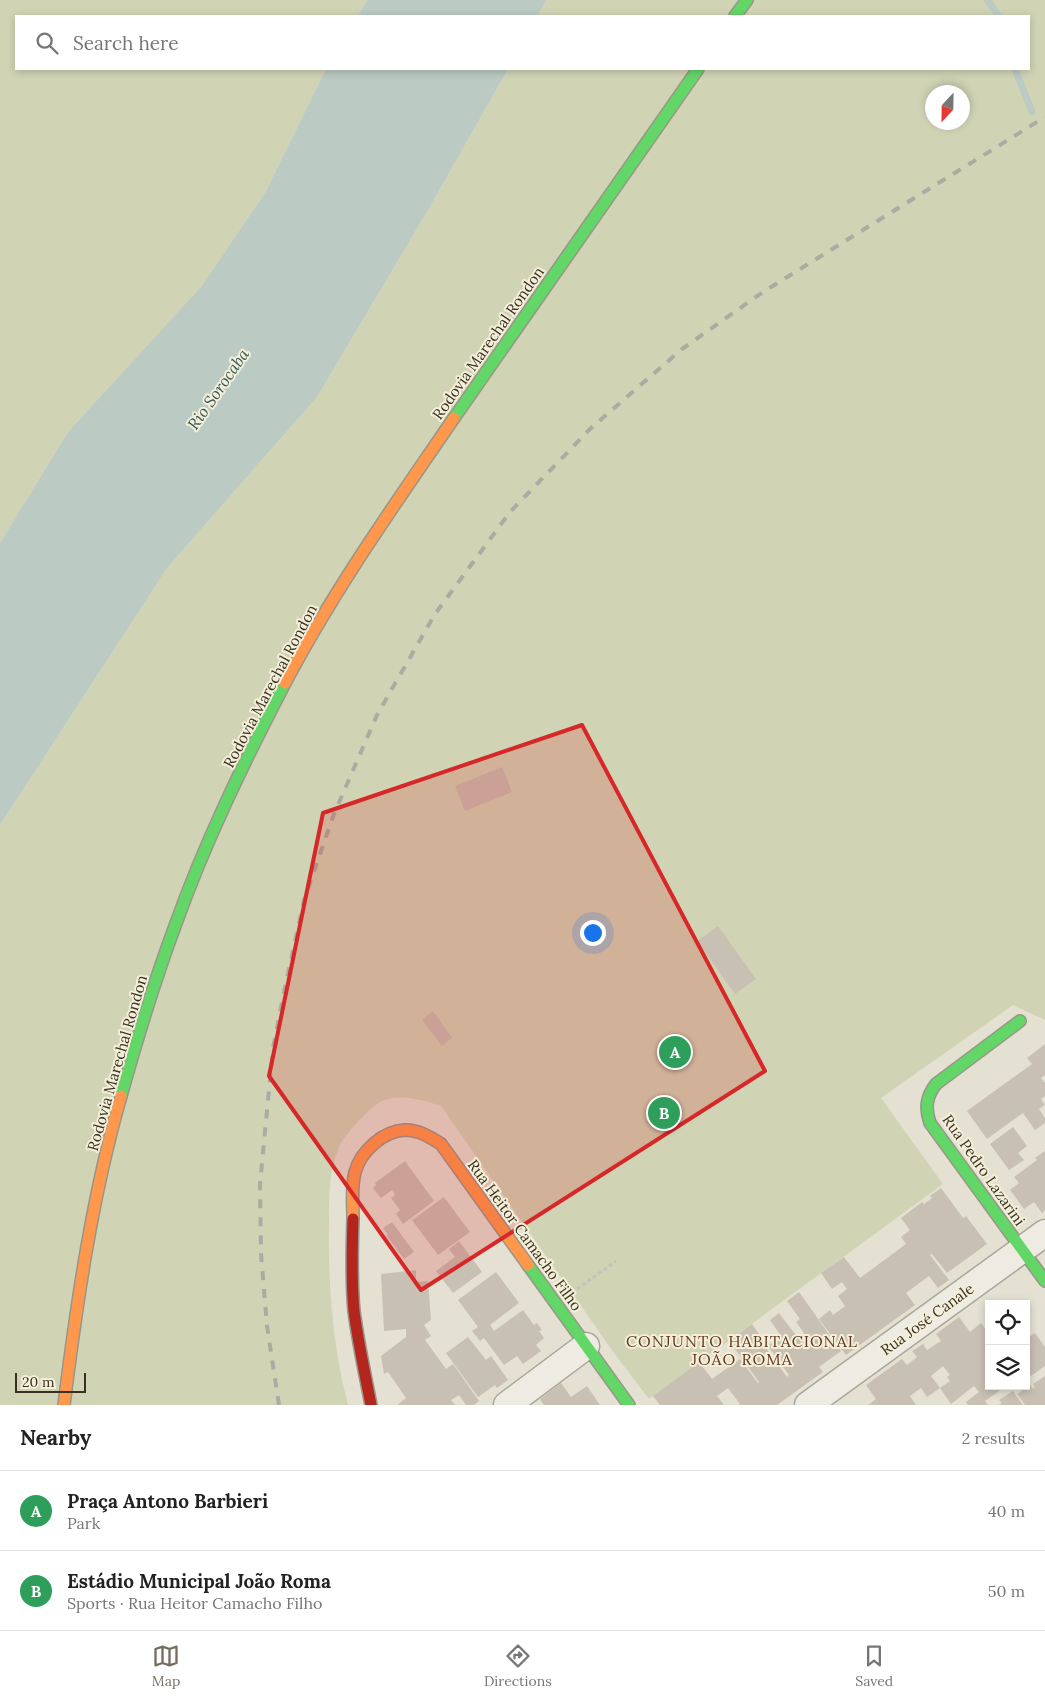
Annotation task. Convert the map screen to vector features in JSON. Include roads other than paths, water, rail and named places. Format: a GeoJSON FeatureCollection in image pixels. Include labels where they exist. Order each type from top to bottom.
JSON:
{"type":"FeatureCollection","features":[{"type":"Feature","properties":{"kind":"main road"},"geometry":{"type":"LineString","coordinates":[[736,15],[746,0]]}},
{"type":"Feature","properties":{"kind":"main road","name":"Rodovia Marechal Rondon"},"geometry":{"type":"LineString","coordinates":[[64,1405],[74,1324],[101,1174],[120,1097],[142,1021],[196,871],[262,726],[300,656],[376,532],[697,70]]}},
{"type":"Feature","properties":{"kind":"main road","name":"Rua Pedro Lazarini"},"geometry":{"type":"LineString","coordinates":[[1020,1021],[936,1084],[926,1100],[926,1112],[930,1123],[1045,1281]]}},
{"type":"Feature","properties":{"kind":"main road","name":"Rua Heitor Camacho Filho"},"geometry":{"type":"LineString","coordinates":[[371,1405],[358,1340],[352,1276],[353,1182],[360,1161],[372,1144],[388,1134],[406,1130],[425,1134],[441,1144],[629,1405]]}},
{"type":"Feature","properties":{"kind":"street","name":"Rua José Canale"},"geometry":{"type":"LineString","coordinates":[[808,1405],[1045,1233]]}},
{"type":"Feature","properties":{"kind":"street"},"geometry":{"type":"LineString","coordinates":[[506,1405],[586,1346]]}},
{"type":"Feature","properties":{"kind":"water"},"geometry":{"type":"Polygon","coordinates":[[[368,0],[546,0],[538,15],[358,15],[368,0]]]}},
{"type":"Feature","properties":{"kind":"water","name":"Rio Sorocaba"},"geometry":{"type":"Polygon","coordinates":[[[326,70],[507,70],[428,210],[317,397],[167,568],[0,825],[0,543],[68,432],[202,286],[265,193],[326,70]]]}},
{"type":"Feature","properties":{"kind":"waterway"},"geometry":{"type":"LineString","coordinates":[[987,0],[998,15]]}},
{"type":"Feature","properties":{"kind":"waterway"},"geometry":{"type":"LineString","coordinates":[[1015,70],[1032,112]]}},
{"type":"Feature","properties":{"kind":"railway"},"geometry":{"type":"LineString","coordinates":[[279,1405],[267,1326],[261,1254],[260,1184],[273,1048],[284,992],[304,900],[334,814],[377,715],[435,614],[510,512],[590,429],[682,349],[763,292],[1045,117]]}},
{"type":"Feature","properties":{"kind":"place","name":"Praça Antono Barbieri"},"geometry":{"type":"Point","coordinates":[675,1052]}},
{"type":"Feature","properties":{"kind":"place","name":"Estádio Municipal João Roma"},"geometry":{"type":"Point","coordinates":[664,1113]}},
{"type":"Feature","properties":{"kind":"district","name":"CONJUNTO HABITACIONAL JOÃO ROMA"},"geometry":{"type":"Point","coordinates":[742,1350]}}]}
